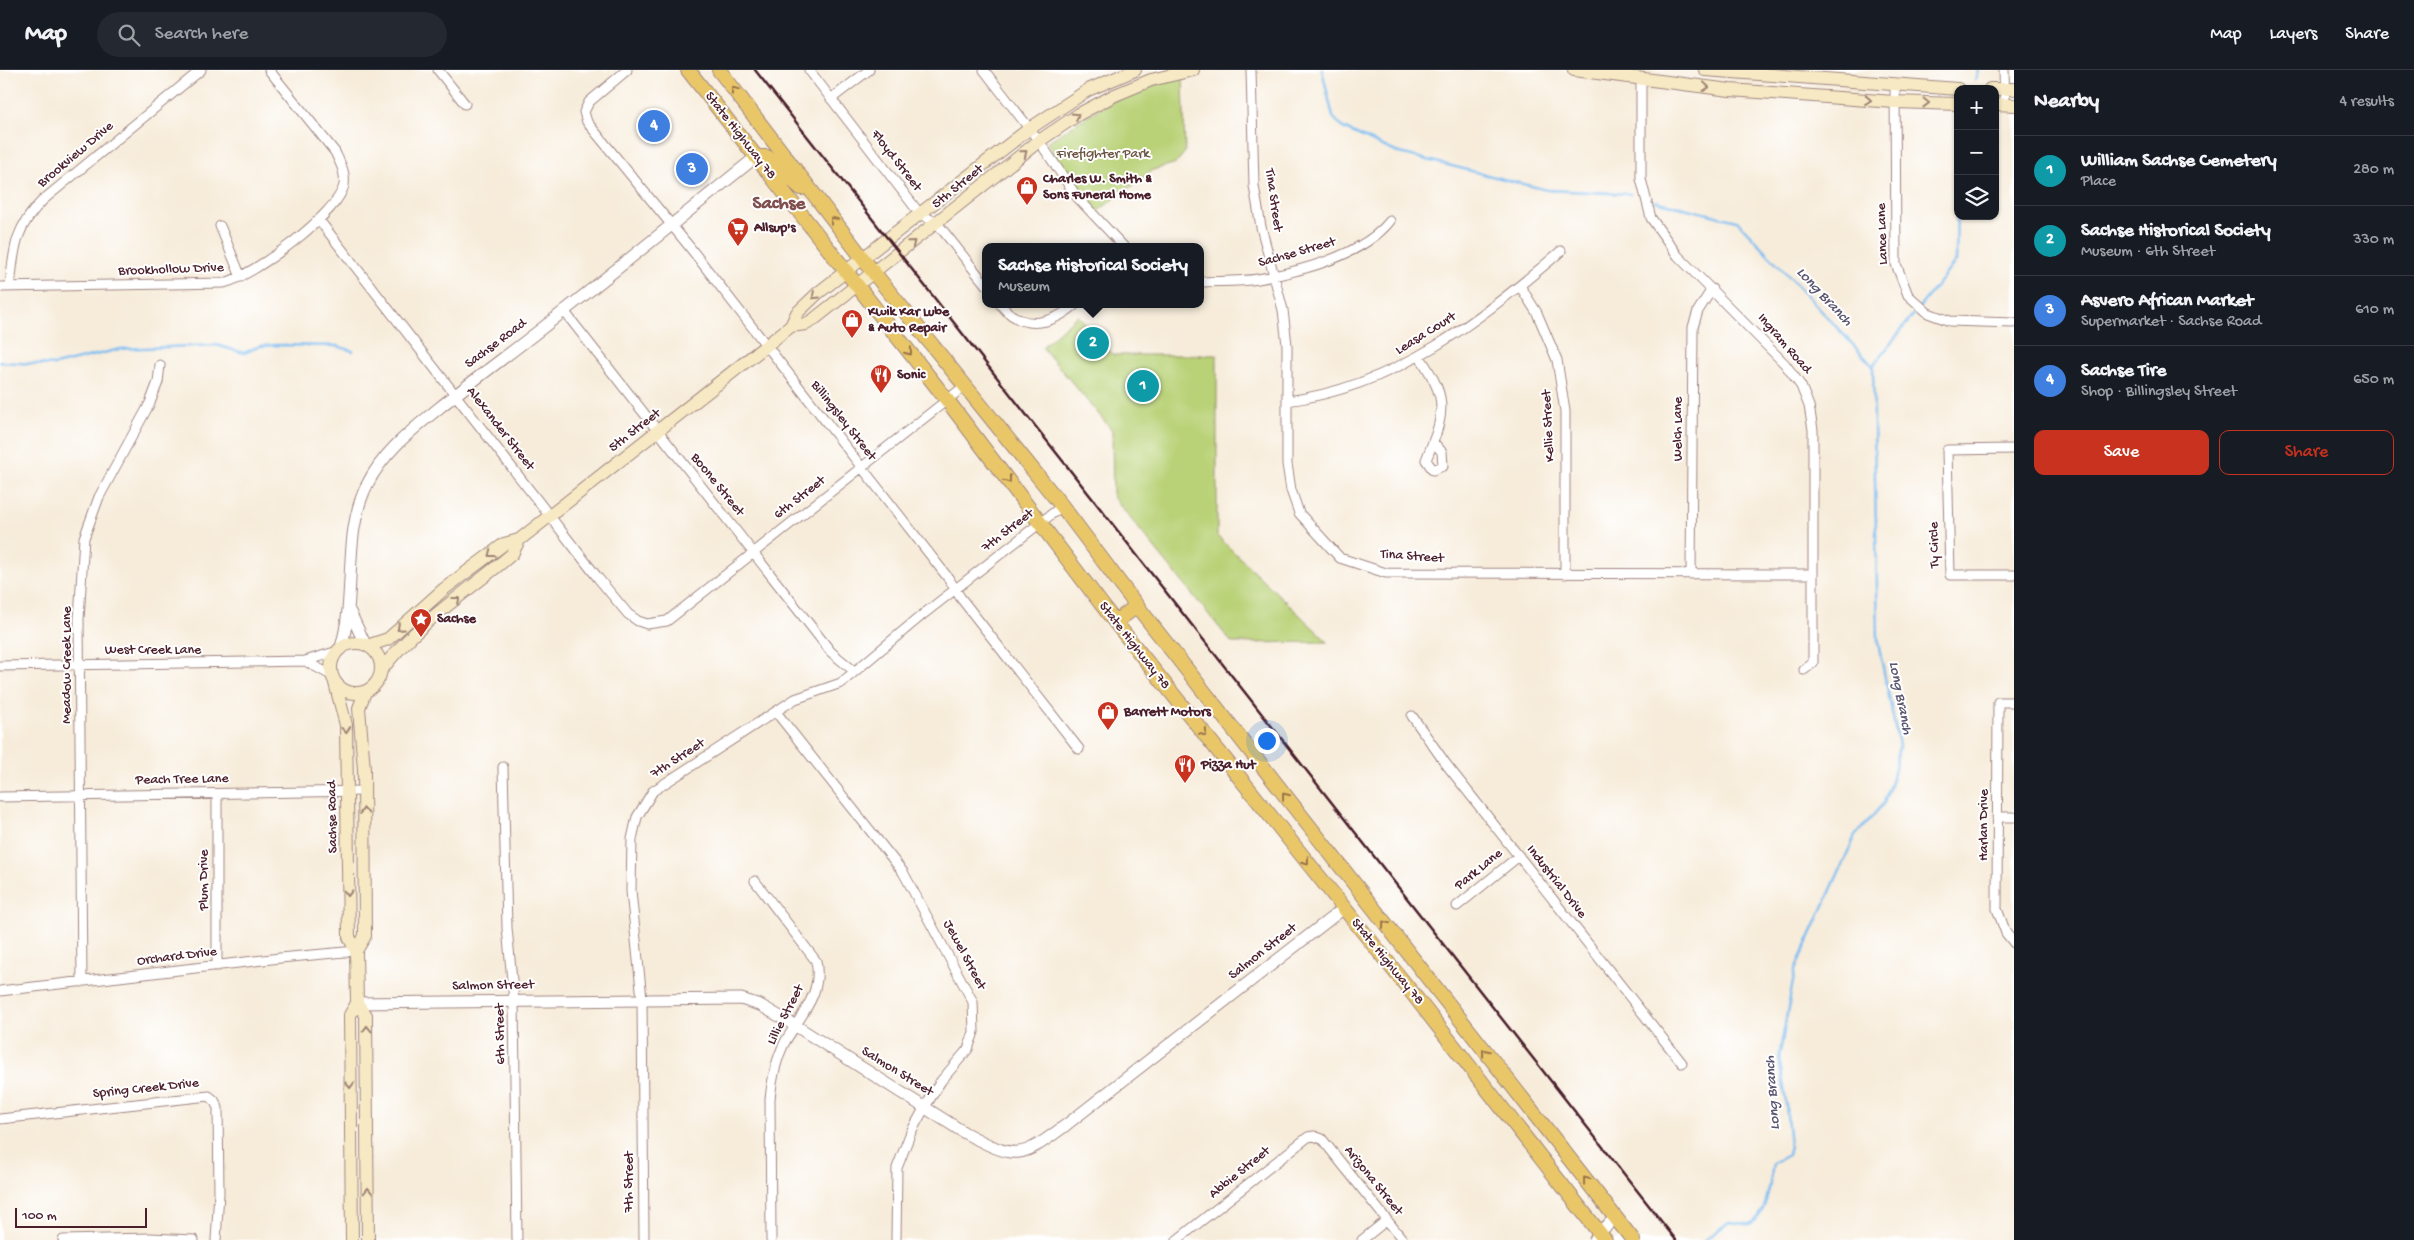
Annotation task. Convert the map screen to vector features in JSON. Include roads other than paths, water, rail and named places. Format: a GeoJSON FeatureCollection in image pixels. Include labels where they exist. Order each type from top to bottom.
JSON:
{"type":"FeatureCollection","features":[{"type":"Feature","properties":{"kind":"main road","name":"State Highway 78"},"geometry":{"type":"LineString","coordinates":[[688,70],[947,400],[1115,622],[1344,908],[1600,1237]]}},
{"type":"Feature","properties":{"kind":"main road","name":"State Highway 78"},"geometry":{"type":"LineString","coordinates":[[719,70],[874,274],[966,385],[1062,506],[1137,606],[1633,1240]]}},
{"type":"Feature","properties":{"kind":"main road","name":"5th Street"},"geometry":{"type":"LineString","coordinates":[[382,668],[415,633],[512,554],[520,540],[791,326],[798,313],[818,293],[862,258],[1029,129],[1088,90],[1135,70]]}},
{"type":"Feature","properties":{"kind":"main road","name":"5th Street"},"geometry":{"type":"LineString","coordinates":[[791,326],[806,324],[813,320],[874,274],[1039,141],[1079,114],[1149,75],[1193,70]]}},
{"type":"Feature","properties":{"kind":"main road"},"geometry":{"type":"LineString","coordinates":[[1574,70],[1640,75],[1730,90],[1894,102],[1954,104]]}},
{"type":"Feature","properties":{"kind":"main road"},"geometry":{"type":"LineString","coordinates":[[1705,70],[1954,89]]}},
{"type":"Feature","properties":{"kind":"main road"},"geometry":{"type":"LineString","coordinates":[[756,157],[767,157],[798,188],[809,190]]}},
{"type":"Feature","properties":{"kind":"main road"},"geometry":{"type":"LineString","coordinates":[[947,192],[958,206]]}},
{"type":"Feature","properties":{"kind":"main road","name":"5th Street"},"geometry":{"type":"LineString","coordinates":[[368,644],[388,639],[444,589],[504,544],[520,540]]}},
{"type":"Feature","properties":{"kind":"main road"},"geometry":{"type":"LineString","coordinates":[[1115,622],[1137,606]]}},
{"type":"Feature","properties":{"kind":"main road"},"geometry":{"type":"LineString","coordinates":[[368,644],[380,658],[382,668],[378,681],[365,692],[348,692],[333,679],[330,666],[332,657],[339,649],[368,644]]}},
{"type":"Feature","properties":{"kind":"main road","name":"Sachse Road"},"geometry":{"type":"LineString","coordinates":[[333,679],[346,725],[349,937],[356,951],[357,1003],[350,1015],[352,1240]]}},
{"type":"Feature","properties":{"kind":"main road","name":"Sachse Road"},"geometry":{"type":"LineString","coordinates":[[356,951],[366,936],[364,791],[358,708],[365,692]]}},
{"type":"Feature","properties":{"kind":"main road","name":"Sachse Road"},"geometry":{"type":"LineString","coordinates":[[357,1003],[366,1015],[368,1240]]}},
{"type":"Feature","properties":{"kind":"street","name":"Brookview Drive"},"geometry":{"type":"LineString","coordinates":[[10,287],[18,232],[29,214],[43,200],[201,70]]}},
{"type":"Feature","properties":{"kind":"street","name":"Brookhollow Drive"},"geometry":{"type":"LineString","coordinates":[[0,287],[224,283],[241,277],[328,212],[340,194],[345,175],[342,166],[335,152],[269,70]]}},
{"type":"Feature","properties":{"kind":"street"},"geometry":{"type":"LineString","coordinates":[[438,70],[465,104]]}},
{"type":"Feature","properties":{"kind":"street","name":"Billingsley Street"},"geometry":{"type":"LineString","coordinates":[[627,70],[589,102],[584,112],[591,126],[862,468],[1079,749]]}},
{"type":"Feature","properties":{"kind":"street","name":"Floyd Street"},"geometry":{"type":"LineString","coordinates":[[809,70],[920,214],[937,223],[982,281]]}},
{"type":"Feature","properties":{"kind":"street"},"geometry":{"type":"LineString","coordinates":[[831,99],[869,70]]}},
{"type":"Feature","properties":{"kind":"street"},"geometry":{"type":"LineString","coordinates":[[984,70],[1039,141],[1077,197],[1120,243]]}},
{"type":"Feature","properties":{"kind":"street","name":"Tina Street"},"geometry":{"type":"LineString","coordinates":[[1252,70],[1254,186],[1261,227],[1283,310],[1287,345],[1287,464],[1291,490],[1299,513],[1340,558],[1386,573],[1813,574]]}},
{"type":"Feature","properties":{"kind":"street"},"geometry":{"type":"LineString","coordinates":[[2004,70],[2009,89],[2005,105]]}},
{"type":"Feature","properties":{"kind":"street","name":"Ingram Road"},"geometry":{"type":"LineString","coordinates":[[1640,75],[1641,179],[1651,218],[1660,234],[1678,256],[1785,364],[1801,386],[1809,406],[1813,430],[1813,662],[1804,670]]}},
{"type":"Feature","properties":{"kind":"street","name":"Lance Lane"},"geometry":{"type":"LineString","coordinates":[[1895,85],[1896,264],[1908,295],[1928,313],[1950,321],[2014,323]]}},
{"type":"Feature","properties":{"kind":"street","name":"Sachse Road"},"geometry":{"type":"LineString","coordinates":[[368,644],[350,612],[350,583],[358,507],[367,484],[385,456],[456,394],[564,312],[756,157]]}},
{"type":"Feature","properties":{"kind":"street","name":"Alexander Street"},"geometry":{"type":"LineString","coordinates":[[318,220],[628,614],[647,624]]}},
{"type":"Feature","properties":{"kind":"street","name":"Sachse Street"},"geometry":{"type":"LineString","coordinates":[[1204,282],[1257,279],[1304,268],[1349,252],[1372,240],[1390,221]]}},
{"type":"Feature","properties":{"kind":"street"},"geometry":{"type":"LineString","coordinates":[[220,226],[241,277]]}},
{"type":"Feature","properties":{"kind":"street","name":"Leasa Court"},"geometry":{"type":"LineString","coordinates":[[1287,401],[1348,387],[1394,370],[1420,357],[1520,286],[1561,251]]}},
{"type":"Feature","properties":{"kind":"street","name":"Kellie Street"},"geometry":{"type":"LineString","coordinates":[[1520,286],[1537,313],[1557,360],[1565,411],[1565,574]]}},
{"type":"Feature","properties":{"kind":"street","name":"Welch Lane"},"geometry":{"type":"LineString","coordinates":[[1691,574],[1693,327],[1698,311],[1712,289]]}},
{"type":"Feature","properties":{"kind":"street"},"geometry":{"type":"LineString","coordinates":[[1004,308],[1014,318],[1030,323],[1056,317],[1070,308]]}},
{"type":"Feature","properties":{"kind":"street","name":"Boone Street"},"geometry":{"type":"LineString","coordinates":[[564,312],[831,652],[854,671]]}},
{"type":"Feature","properties":{"kind":"street"},"geometry":{"type":"LineString","coordinates":[[1420,357],[1432,375],[1443,410],[1434,442]]}},
{"type":"Feature","properties":{"kind":"street","name":"Meadow Creek Lane"},"geometry":{"type":"LineString","coordinates":[[82,982],[82,795],[79,619],[84,538],[99,497],[150,403],[158,382],[160,365]]}},
{"type":"Feature","properties":{"kind":"street","name":"6th Street"},"geometry":{"type":"LineString","coordinates":[[647,624],[667,621],[966,385]]}},
{"type":"Feature","properties":{"kind":"street","name":"Ty Circle"},"geometry":{"type":"LineString","coordinates":[[2014,449],[1947,450],[1950,575],[2014,575]]}},
{"type":"Feature","properties":{"kind":"street","name":"7th Street"},"geometry":{"type":"LineString","coordinates":[[644,1240],[642,999],[631,891],[632,839],[637,818],[653,791],[795,699],[841,683],[1062,506]]}},
{"type":"Feature","properties":{"kind":"street","name":"Sachse Road"},"geometry":{"type":"LineString","coordinates":[[339,649],[346,618],[350,612]]}},
{"type":"Feature","properties":{"kind":"street","name":"West Creek Lane"},"geometry":{"type":"LineString","coordinates":[[0,666],[305,661],[339,649]]}},
{"type":"Feature","properties":{"kind":"street","name":"West Creek Lane"},"geometry":{"type":"LineString","coordinates":[[305,661],[333,679]]}},
{"type":"Feature","properties":{"kind":"street","name":"Harlan Drive"},"geometry":{"type":"LineString","coordinates":[[2014,702],[1998,702],[1997,817],[1997,910],[2006,933],[2014,943]]}},
{"type":"Feature","properties":{"kind":"street","name":"Jewel Street"},"geometry":{"type":"LineString","coordinates":[[776,712],[902,872],[974,1002],[974,1032],[968,1049],[941,1081],[925,1107],[911,1132],[897,1168],[896,1240]]}},
{"type":"Feature","properties":{"kind":"street","name":"Industrial Drive"},"geometry":{"type":"LineString","coordinates":[[1412,716],[1420,730],[1682,1063]]}},
{"type":"Feature","properties":{"kind":"street","name":"6th Street"},"geometry":{"type":"LineString","coordinates":[[503,767],[506,928],[514,1001],[517,1240]]}},
{"type":"Feature","properties":{"kind":"street","name":"Peach Tree Lane"},"geometry":{"type":"LineString","coordinates":[[0,796],[364,791]]}},
{"type":"Feature","properties":{"kind":"street","name":"Plum Drive"},"geometry":{"type":"LineString","coordinates":[[217,794],[218,966]]}},
{"type":"Feature","properties":{"kind":"street"},"geometry":{"type":"LineString","coordinates":[[1997,817],[2014,818]]}},
{"type":"Feature","properties":{"kind":"street","name":"Park Lane"},"geometry":{"type":"LineString","coordinates":[[1457,906],[1519,856]]}},
{"type":"Feature","properties":{"kind":"street","name":"Lillie Street"},"geometry":{"type":"LineString","coordinates":[[755,881],[816,961],[818,981],[812,999],[784,1044],[772,1078],[770,1099],[771,1240]]}},
{"type":"Feature","properties":{"kind":"street","name":"Salmon Street"},"geometry":{"type":"LineString","coordinates":[[357,1003],[742,999],[760,1005],[796,1026],[965,1133],[994,1149],[1015,1153],[1033,1149],[1344,908]]}},
{"type":"Feature","properties":{"kind":"street","name":"Orchard Drive"},"geometry":{"type":"LineString","coordinates":[[0,991],[328,952],[356,951]]}},
{"type":"Feature","properties":{"kind":"street","name":"Spring Creek Drive"},"geometry":{"type":"LineString","coordinates":[[0,1120],[208,1096],[214,1100],[218,1108],[219,1193],[216,1240]]}},
{"type":"Feature","properties":{"kind":"street","name":"Abbie Street"},"geometry":{"type":"LineString","coordinates":[[1177,1240],[1308,1137],[1314,1136],[1322,1139]]}},
{"type":"Feature","properties":{"kind":"street","name":"Arizona Street"},"geometry":{"type":"LineString","coordinates":[[1322,1139],[1403,1240]]}},
{"type":"Feature","properties":{"kind":"street"},"geometry":{"type":"LineString","coordinates":[[1600,1237],[1616,1218]]}},
{"type":"Feature","properties":{"kind":"street"},"geometry":{"type":"LineString","coordinates":[[1362,1240],[1387,1220]]}},
{"type":"Feature","properties":{"kind":"street"},"geometry":{"type":"LineString","coordinates":[[63,1240],[194,1240]]}},
{"type":"Feature","properties":{"kind":"waterway"},"geometry":{"type":"LineString","coordinates":[[1322,70],[1333,117],[1343,128],[1396,152],[1547,190],[1630,194]]}},
{"type":"Feature","properties":{"kind":"waterway"},"geometry":{"type":"LineString","coordinates":[[1975,81],[1978,70]]}},
{"type":"Feature","properties":{"kind":"waterway"},"geometry":{"type":"LineString","coordinates":[[1873,366],[1956,261],[1958,175]]}},
{"type":"Feature","properties":{"kind":"waterway","name":"Long Branch"},"geometry":{"type":"LineString","coordinates":[[1655,201],[1737,221],[1873,366],[1878,643],[1899,746],[1894,773],[1884,803],[1855,836],[1795,970],[1779,1058],[1790,1146],[1788,1155],[1773,1163],[1767,1197],[1755,1221],[1749,1224],[1729,1222],[1705,1240]]}},
{"type":"Feature","properties":{"kind":"waterway"},"geometry":{"type":"LineString","coordinates":[[0,362],[55,365],[120,349],[216,345],[244,353],[260,346],[276,345],[337,346],[353,351]]}},
{"type":"Feature","properties":{"kind":"railway"},"geometry":{"type":"LineString","coordinates":[[755,70],[1676,1240]]}},
{"type":"Feature","properties":{"kind":"place","name":"Sachse Tire"},"geometry":{"type":"Point","coordinates":[654,126]}},
{"type":"Feature","properties":{"kind":"place","name":"Asvero African Market"},"geometry":{"type":"Point","coordinates":[692,169]}},
{"type":"Feature","properties":{"kind":"place","name":"Charles W. Smith & Sons Funeral Home"},"geometry":{"type":"Point","coordinates":[1027,206]}},
{"type":"Feature","properties":{"kind":"place","name":"Allsup's"},"geometry":{"type":"Point","coordinates":[738,247]}},
{"type":"Feature","properties":{"kind":"place","name":"Kwik Kar Lube & Auto Repair"},"geometry":{"type":"Point","coordinates":[852,339]}},
{"type":"Feature","properties":{"kind":"place","name":"Sachse Historical Society"},"geometry":{"type":"Point","coordinates":[1093,343]}},
{"type":"Feature","properties":{"kind":"place","name":"William Sachse Cemetery"},"geometry":{"type":"Point","coordinates":[1143,386]}},
{"type":"Feature","properties":{"kind":"place","name":"Sonic"},"geometry":{"type":"Point","coordinates":[881,394]}},
{"type":"Feature","properties":{"kind":"place","name":"Sachse"},"geometry":{"type":"Point","coordinates":[421,638]}},
{"type":"Feature","properties":{"kind":"place","name":"Barrett Motors"},"geometry":{"type":"Point","coordinates":[1108,731]}},
{"type":"Feature","properties":{"kind":"place","name":"Pizza Hut"},"geometry":{"type":"Point","coordinates":[1185,784]}},
{"type":"Feature","properties":{"kind":"district","name":"Sachse"},"geometry":{"type":"Point","coordinates":[779,204]}},
{"type":"Feature","properties":{"kind":"park label","name":"Firefighter Park"},"geometry":{"type":"Point","coordinates":[1103,154]}}]}
